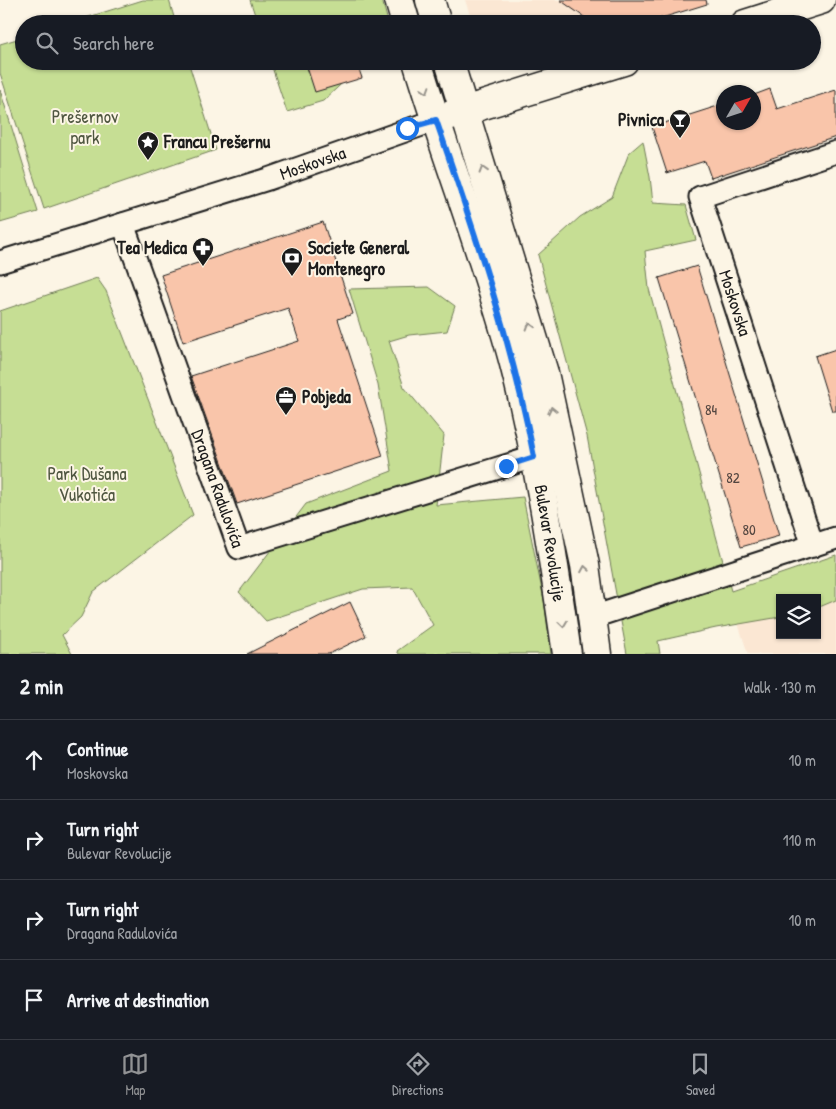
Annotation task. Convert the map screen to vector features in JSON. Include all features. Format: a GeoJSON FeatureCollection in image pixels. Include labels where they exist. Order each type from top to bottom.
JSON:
{"type":"FeatureCollection","features":[{"type":"Feature","properties":{"kind":"main road"},"geometry":{"type":"LineString","coordinates":[[399,0],[403,15]]}},
{"type":"Feature","properties":{"kind":"main road"},"geometry":{"type":"LineString","coordinates":[[430,0],[434,15]]}},
{"type":"Feature","properties":{"kind":"main road"},"geometry":{"type":"LineString","coordinates":[[773,15],[821,0]]}},
{"type":"Feature","properties":{"kind":"main road","name":"Bulevar Revolucije"},"geometry":{"type":"LineString","coordinates":[[420,70],[477,241],[512,358],[534,457],[556,573],[567,654]]}},
{"type":"Feature","properties":{"kind":"main road","name":"Bulevar Revolucije"},"geometry":{"type":"LineString","coordinates":[[452,70],[544,373],[570,490],[593,617],[597,654]]}},
{"type":"Feature","properties":{"kind":"main road","name":"Moskovska"},"geometry":{"type":"LineString","coordinates":[[436,120],[595,70]]}},
{"type":"Feature","properties":{"kind":"street","name":"Moskovska"},"geometry":{"type":"LineString","coordinates":[[0,262],[268,179],[436,120]]}},
{"type":"Feature","properties":{"kind":"street","name":"Moskovska"},"geometry":{"type":"LineString","coordinates":[[813,546],[700,197],[836,152]]}},
{"type":"Feature","properties":{"kind":"street","name":"Dragana Radulovića"},"geometry":{"type":"LineString","coordinates":[[123,224],[238,548],[534,457]]}},
{"type":"Feature","properties":{"kind":"street"},"geometry":{"type":"LineString","coordinates":[[593,617],[836,538]]}},
{"type":"Feature","properties":{"kind":"shaded area"},"geometry":{"type":"Polygon","coordinates":[[[465,0],[694,0],[648,15],[470,15],[465,0]]]}},
{"type":"Feature","properties":{"kind":"shaded area"},"geometry":{"type":"Polygon","coordinates":[[[836,574],[836,654],[748,654],[733,608],[836,574]]]}},
{"type":"Feature","properties":{"kind":"green space"},"geometry":{"type":"Polygon","coordinates":[[[143,0],[169,0],[173,15],[95,15],[143,0]]]}},
{"type":"Feature","properties":{"kind":"green space"},"geometry":{"type":"Polygon","coordinates":[[[250,0],[382,0],[386,15],[255,15],[250,0]]]}},
{"type":"Feature","properties":{"kind":"green space","name":"Prešernov park"},"geometry":{"type":"Polygon","coordinates":[[[15,40],[15,70],[191,70],[216,150],[44,209],[0,73],[0,44],[15,40]]]}},
{"type":"Feature","properties":{"kind":"green space"},"geometry":{"type":"Polygon","coordinates":[[[273,70],[356,70],[323,101],[287,112],[273,70]]]}},
{"type":"Feature","properties":{"kind":"green space"},"geometry":{"type":"Polygon","coordinates":[[[0,90],[38,212],[0,223],[0,90]]]}},
{"type":"Feature","properties":{"kind":"green space"},"geometry":{"type":"Polygon","coordinates":[[[643,141],[653,203],[686,205],[696,240],[645,251],[649,289],[731,591],[836,555],[836,600],[821,606],[821,594],[776,594],[776,618],[716,628],[658,641],[660,654],[627,654],[587,436],[538,255],[580,217],[612,197],[629,153],[643,141]]]}},
{"type":"Feature","properties":{"kind":"green space","name":"Park Dušana Vukotića"},"geometry":{"type":"Polygon","coordinates":[[[97,278],[106,291],[193,515],[93,592],[81,617],[62,635],[72,654],[0,654],[0,311],[97,278]]]}},
{"type":"Feature","properties":{"kind":"green space"},"geometry":{"type":"Polygon","coordinates":[[[429,287],[455,306],[447,331],[409,335],[389,341],[404,387],[444,435],[436,505],[523,497],[544,600],[551,654],[399,654],[397,651],[433,625],[412,587],[363,589],[266,621],[239,592],[306,504],[392,471],[378,385],[349,289],[429,287]]]}},
{"type":"Feature","properties":{"kind":"building"},"geometry":{"type":"Polygon","coordinates":[[[560,0],[706,0],[707,4],[671,15],[581,15],[560,0]]]}},
{"type":"Feature","properties":{"kind":"building"},"geometry":{"type":"Polygon","coordinates":[[[308,70],[359,70],[362,78],[315,92],[308,70]]]}},
{"type":"Feature","properties":{"kind":"building"},"geometry":{"type":"Polygon","coordinates":[[[770,89],[777,109],[836,90],[836,137],[711,178],[705,161],[667,173],[652,127],[716,107],[716,130],[761,130],[761,92],[770,89]]]}},
{"type":"Feature","properties":{"kind":"building","name":"Pobjeda"},"geometry":{"type":"Polygon","coordinates":[[[323,222],[353,314],[338,319],[383,456],[237,504],[191,376],[299,341],[288,308],[183,342],[161,275],[323,222]]]}},
{"type":"Feature","properties":{"kind":"building"},"geometry":{"type":"Polygon","coordinates":[[[697,266],[779,536],[741,547],[659,278],[697,266]]]}},
{"type":"Feature","properties":{"kind":"building"},"geometry":{"type":"Polygon","coordinates":[[[836,349],[836,411],[832,411],[815,356],[836,349]]]}},
{"type":"Feature","properties":{"kind":"building"},"geometry":{"type":"Polygon","coordinates":[[[350,602],[366,636],[329,654],[247,654],[350,602]]]}},
{"type":"Feature","properties":{"kind":"place","name":"Pivnica"},"geometry":{"type":"Point","coordinates":[680,139]}},
{"type":"Feature","properties":{"kind":"place","name":"Francu Prešernu"},"geometry":{"type":"Point","coordinates":[148,161]}},
{"type":"Feature","properties":{"kind":"place","name":"Tea Medica"},"geometry":{"type":"Point","coordinates":[203,267]}},
{"type":"Feature","properties":{"kind":"place","name":"Societe General Montenegro"},"geometry":{"type":"Point","coordinates":[292,277]}},
{"type":"Feature","properties":{"kind":"place","name":"Pobjeda"},"geometry":{"type":"Point","coordinates":[286,416]}},
{"type":"Feature","properties":{"kind":"route"},"geometry":{"type":"LineString","coordinates":[[407,128],[436,120],[477,241],[512,358],[524,405],[534,457],[506,466]]}}]}
